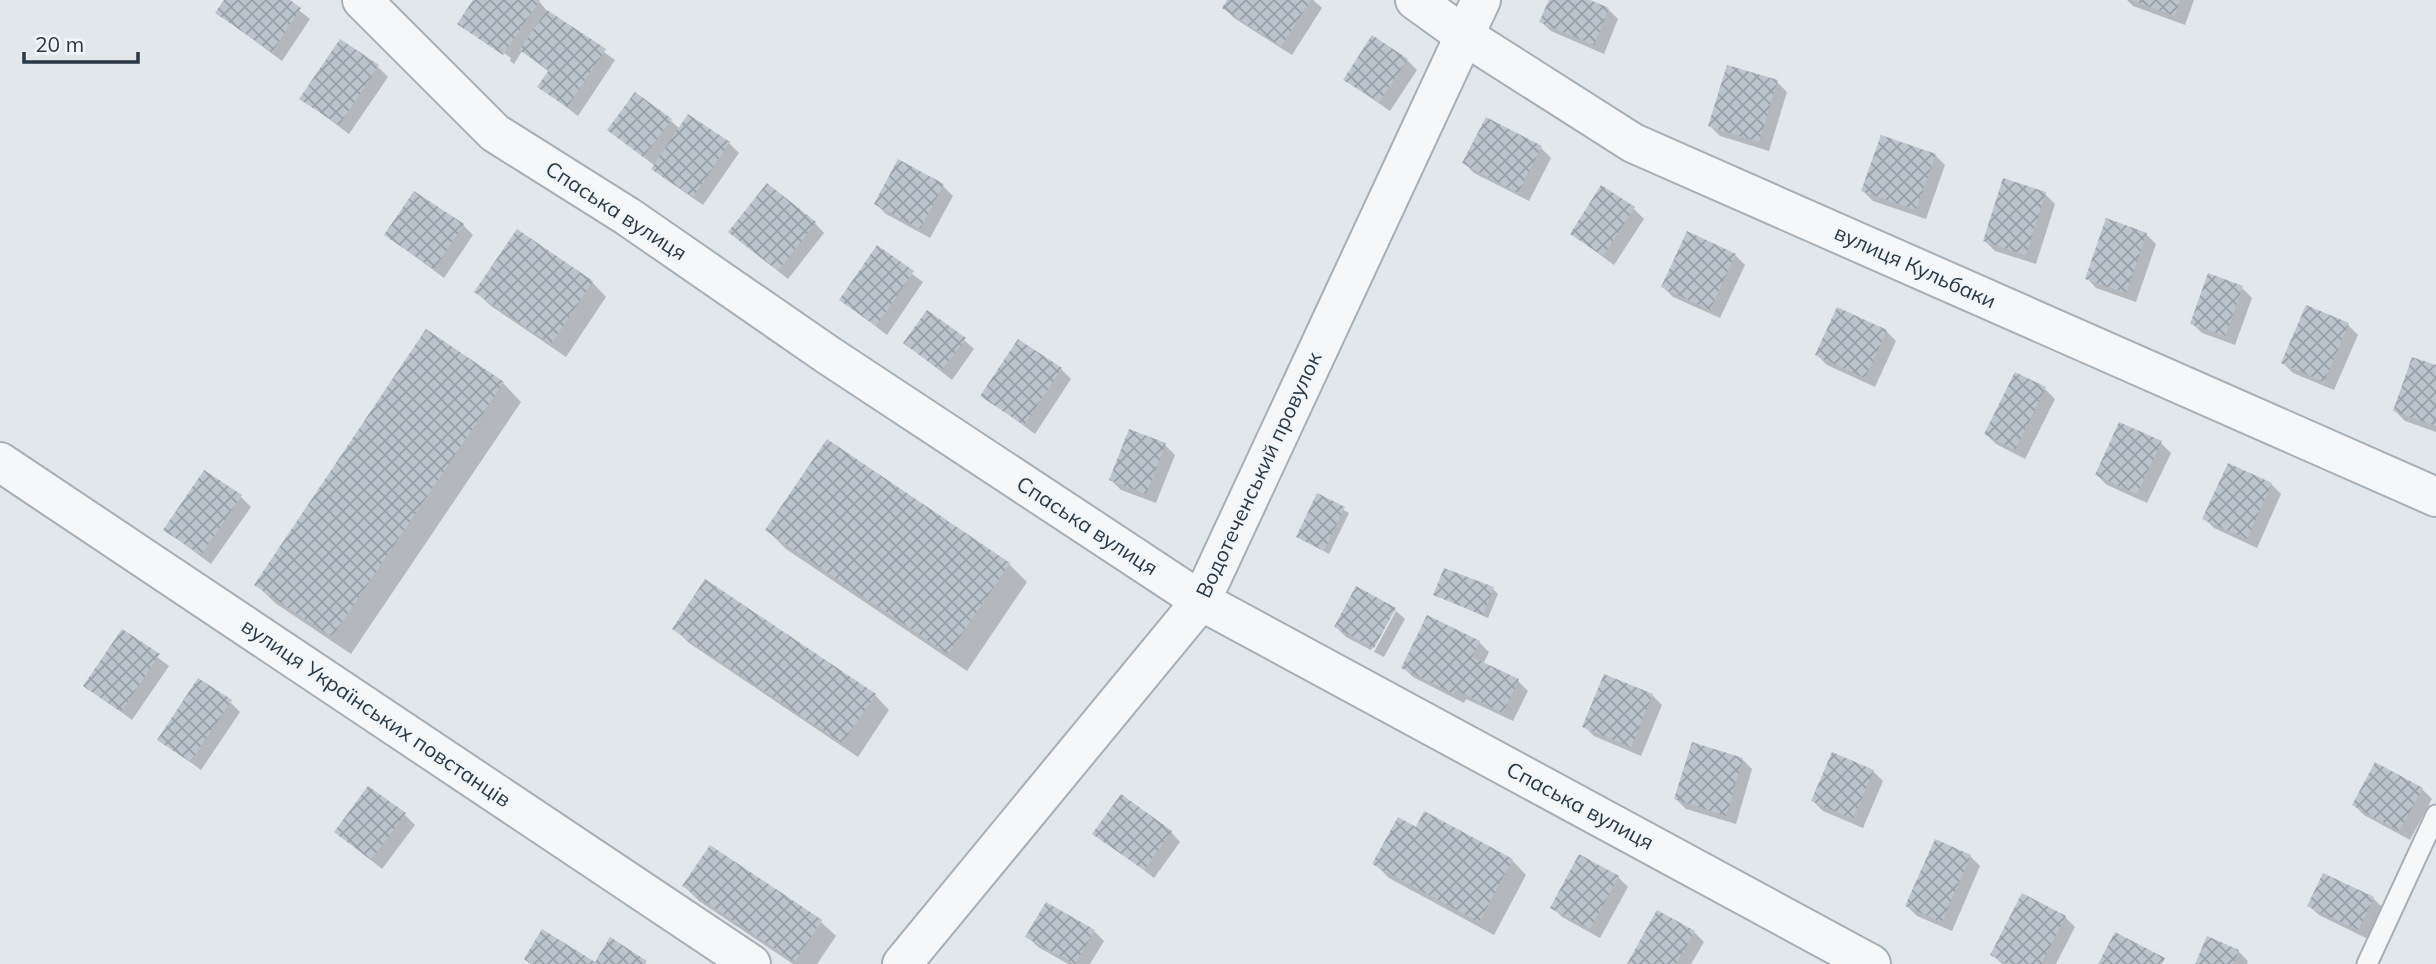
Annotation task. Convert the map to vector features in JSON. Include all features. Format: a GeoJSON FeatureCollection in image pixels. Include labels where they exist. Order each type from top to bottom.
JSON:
{"type":"FeatureCollection","features":[{"type":"Feature","properties":{"kind":"street","name":"Спаська вулиця"},"geometry":{"type":"LineString","coordinates":[[362,0],[495,133],[627,216],[828,355],[1201,601],[1871,964]]}},
{"type":"Feature","properties":{"kind":"street","name":"вулиця Кульбаки"},"geometry":{"type":"LineString","coordinates":[[1415,0],[1465,36],[1633,143],[2436,497]]}},
{"type":"Feature","properties":{"kind":"street","name":"Водотеченський провулок"},"geometry":{"type":"LineString","coordinates":[[902,964],[1201,601],[1481,0]]}},
{"type":"Feature","properties":{"kind":"street","name":"вулиця Українських повстанців"},"geometry":{"type":"LineString","coordinates":[[0,462],[751,964]]}},
{"type":"Feature","properties":{"kind":"lane"},"geometry":{"type":"LineString","coordinates":[[2367,964],[2436,815]]}},
{"type":"Feature","properties":{"kind":"building"},"geometry":{"type":"Polygon","coordinates":[[[224,0],[290,0],[301,8],[272,52],[215,13],[224,0]]]}},
{"type":"Feature","properties":{"kind":"building"},"geometry":{"type":"Polygon","coordinates":[[[473,0],[540,0],[503,55],[457,24],[473,0]]]}},
{"type":"Feature","properties":{"kind":"building"},"geometry":{"type":"Polygon","coordinates":[[[1227,0],[1311,0],[1281,46],[1222,8],[1227,0]]]}},
{"type":"Feature","properties":{"kind":"building"},"geometry":{"type":"Polygon","coordinates":[[[1549,0],[1590,0],[1609,8],[1594,45],[1539,22],[1549,0]]]}},
{"type":"Feature","properties":{"kind":"building"},"geometry":{"type":"Polygon","coordinates":[[[2131,0],[2180,0],[2175,16],[2131,0]]]}},
{"type":"Feature","properties":{"kind":"building"},"geometry":{"type":"Polygon","coordinates":[[[547,10],[606,49],[567,107],[537,87],[549,70],[519,50],[547,10]]]}},
{"type":"Feature","properties":{"kind":"building"},"geometry":{"type":"Polygon","coordinates":[[[1372,35],[1408,59],[1379,102],[1343,80],[1372,35]]]}},
{"type":"Feature","properties":{"kind":"building"},"geometry":{"type":"Polygon","coordinates":[[[340,39],[379,65],[339,125],[299,99],[340,39]]]}},
{"type":"Feature","properties":{"kind":"building"},"geometry":{"type":"Polygon","coordinates":[[[1727,65],[1778,80],[1759,142],[1708,126],[1727,65]]]}},
{"type":"Feature","properties":{"kind":"building"},"geometry":{"type":"Polygon","coordinates":[[[635,92],[672,119],[643,157],[607,130],[635,92]]]}},
{"type":"Feature","properties":{"kind":"building"},"geometry":{"type":"Polygon","coordinates":[[[688,114],[730,142],[693,197],[651,169],[688,114]]]}},
{"type":"Feature","properties":{"kind":"building"},"geometry":{"type":"Polygon","coordinates":[[[1486,117],[1542,146],[1518,193],[1462,163],[1486,117]]]}},
{"type":"Feature","properties":{"kind":"building"},"geometry":{"type":"Polygon","coordinates":[[[1881,135],[1936,154],[1916,210],[1861,191],[1881,135]]]}},
{"type":"Feature","properties":{"kind":"building"},"geometry":{"type":"Polygon","coordinates":[[[898,159],[944,184],[920,229],[874,204],[898,159]]]}},
{"type":"Feature","properties":{"kind":"building"},"geometry":{"type":"Polygon","coordinates":[[[2003,178],[2046,192],[2026,255],[1983,241],[2003,178]]]}},
{"type":"Feature","properties":{"kind":"building"},"geometry":{"type":"Polygon","coordinates":[[[767,183],[816,222],[778,271],[728,232],[767,183]]]}},
{"type":"Feature","properties":{"kind":"building"},"geometry":{"type":"Polygon","coordinates":[[[1601,185],[1635,207],[1603,256],[1570,234],[1601,185]]]}},
{"type":"Feature","properties":{"kind":"building"},"geometry":{"type":"Polygon","coordinates":[[[414,191],[464,224],[434,269],[384,235],[414,191]]]}},
{"type":"Feature","properties":{"kind":"building"},"geometry":{"type":"Polygon","coordinates":[[[2106,218],[2147,233],[2126,293],[2085,279],[2106,218]]]}},
{"type":"Feature","properties":{"kind":"building"},"geometry":{"type":"Polygon","coordinates":[[[517,229],[593,281],[551,344],[474,292],[517,229]]]}},
{"type":"Feature","properties":{"kind":"building"},"geometry":{"type":"Polygon","coordinates":[[[1687,231],[1736,254],[1710,310],[1661,287],[1687,231]]]}},
{"type":"Feature","properties":{"kind":"building"},"geometry":{"type":"Polygon","coordinates":[[[877,245],[914,271],[876,326],[839,300],[877,245]]]}},
{"type":"Feature","properties":{"kind":"building"},"geometry":{"type":"Polygon","coordinates":[[[2208,273],[2243,286],[2225,336],[2190,324],[2208,273]]]}},
{"type":"Feature","properties":{"kind":"building"},"geometry":{"type":"Polygon","coordinates":[[[2306,305],[2349,323],[2324,382],[2281,363],[2306,305]]]}},
{"type":"Feature","properties":{"kind":"building"},"geometry":{"type":"Polygon","coordinates":[[[1837,307],[1887,330],[1865,378],[1815,355],[1837,307]]]}},
{"type":"Feature","properties":{"kind":"building"},"geometry":{"type":"Polygon","coordinates":[[[927,310],[966,338],[941,371],[903,343],[927,310]]]}},
{"type":"Feature","properties":{"kind":"building"},"geometry":{"type":"Polygon","coordinates":[[[426,329],[504,382],[332,637],[254,585],[426,329]]]}},
{"type":"Feature","properties":{"kind":"building"},"geometry":{"type":"Polygon","coordinates":[[[1018,339],[1062,368],[1024,425],[980,396],[1018,339]]]}},
{"type":"Feature","properties":{"kind":"building"},"geometry":{"type":"Polygon","coordinates":[[[2412,357],[2436,365],[2436,426],[2393,411],[2412,357]]]}},
{"type":"Feature","properties":{"kind":"building"},"geometry":{"type":"Polygon","coordinates":[[[2015,372],[2046,387],[2015,450],[1984,434],[2015,372]]]}},
{"type":"Feature","properties":{"kind":"building"},"geometry":{"type":"Polygon","coordinates":[[[2119,422],[2162,441],[2137,494],[2095,475],[2119,422]]]}},
{"type":"Feature","properties":{"kind":"building"},"geometry":{"type":"Polygon","coordinates":[[[1129,429],[1166,443],[1146,494],[1109,480],[1129,429]]]}},
{"type":"Feature","properties":{"kind":"building"},"geometry":{"type":"Polygon","coordinates":[[[827,439],[1010,563],[948,654],[765,530],[827,439]]]}},
{"type":"Feature","properties":{"kind":"building"},"geometry":{"type":"Polygon","coordinates":[[[2228,463],[2272,483],[2247,539],[2202,519],[2228,463]]]}},
{"type":"Feature","properties":{"kind":"building"},"geometry":{"type":"Polygon","coordinates":[[[204,470],[242,495],[201,555],[163,530],[204,470]]]}},
{"type":"Feature","properties":{"kind":"building"},"geometry":{"type":"Polygon","coordinates":[[[1317,493],[1345,507],[1324,551],[1296,537],[1317,493]]]}},
{"type":"Feature","properties":{"kind":"building"},"geometry":{"type":"Polygon","coordinates":[[[1444,568],[1494,587],[1483,615],[1433,595],[1444,568]]]}},
{"type":"Feature","properties":{"kind":"building"},"geometry":{"type":"Polygon","coordinates":[[[705,579],[876,694],[842,743],[672,629],[705,579]]]}},
{"type":"Feature","properties":{"kind":"building"},"geometry":{"type":"Polygon","coordinates":[[[1356,586],[1396,608],[1374,648],[1334,627],[1356,586]]]}},
{"type":"Feature","properties":{"kind":"building"},"geometry":{"type":"Polygon","coordinates":[[[1427,615],[1480,641],[1472,657],[1519,679],[1503,713],[1456,690],[1454,694],[1401,668],[1427,615]]]}},
{"type":"Feature","properties":{"kind":"building"},"geometry":{"type":"Polygon","coordinates":[[[122,629],[160,654],[121,712],[83,686],[122,629]]]}},
{"type":"Feature","properties":{"kind":"building"},"geometry":{"type":"Polygon","coordinates":[[[1604,674],[1653,694],[1631,747],[1582,727],[1604,674]]]}},
{"type":"Feature","properties":{"kind":"building"},"geometry":{"type":"Polygon","coordinates":[[[198,678],[232,700],[190,762],[157,740],[198,678]]]}},
{"type":"Feature","properties":{"kind":"building"},"geometry":{"type":"Polygon","coordinates":[[[1692,742],[1743,758],[1726,816],[1674,799],[1692,742]]]}},
{"type":"Feature","properties":{"kind":"building"},"geometry":{"type":"Polygon","coordinates":[[[1832,752],[1874,770],[1853,819],[1811,801],[1832,752]]]}},
{"type":"Feature","properties":{"kind":"building"},"geometry":{"type":"Polygon","coordinates":[[[2375,762],[2423,788],[2399,831],[2352,805],[2375,762]]]}},
{"type":"Feature","properties":{"kind":"building"},"geometry":{"type":"Polygon","coordinates":[[[368,786],[406,813],[371,860],[334,832],[368,786]]]}},
{"type":"Feature","properties":{"kind":"building"},"geometry":{"type":"Polygon","coordinates":[[[1121,794],[1172,831],[1144,870],[1092,834],[1121,794]]]}},
{"type":"Feature","properties":{"kind":"building"},"geometry":{"type":"Polygon","coordinates":[[[1424,811],[1513,859],[1479,922],[1372,864],[1398,817],[1416,827],[1424,811]]]}},
{"type":"Feature","properties":{"kind":"building"},"geometry":{"type":"Polygon","coordinates":[[[1935,839],[1971,855],[1942,922],[1905,906],[1935,839]]]}},
{"type":"Feature","properties":{"kind":"building"},"geometry":{"type":"Polygon","coordinates":[[[710,845],[822,920],[795,962],[682,886],[710,845]]]}},
{"type":"Feature","properties":{"kind":"building"},"geometry":{"type":"Polygon","coordinates":[[[1579,854],[1619,876],[1590,929],[1550,908],[1579,854]]]}},
{"type":"Feature","properties":{"kind":"building"},"geometry":{"type":"Polygon","coordinates":[[[2323,873],[2374,897],[2358,930],[2307,906],[2323,873]]]}},
{"type":"Feature","properties":{"kind":"building"},"geometry":{"type":"Polygon","coordinates":[[[2022,893],[2066,916],[2041,964],[2008,964],[1990,955],[2022,893]]]}},
{"type":"Feature","properties":{"kind":"building"},"geometry":{"type":"Polygon","coordinates":[[[1046,902],[1095,930],[1075,964],[1025,937],[1046,902]]]}},
{"type":"Feature","properties":{"kind":"building"},"geometry":{"type":"Polygon","coordinates":[[[1657,910],[1695,931],[1676,964],[1627,964],[1657,910]]]}},
{"type":"Feature","properties":{"kind":"building"},"geometry":{"type":"Polygon","coordinates":[[[542,929],[595,962],[610,937],[647,961],[645,964],[531,964],[524,959],[542,929]]]}},
{"type":"Feature","properties":{"kind":"building"},"geometry":{"type":"Polygon","coordinates":[[[2115,932],[2165,958],[2162,964],[2098,964],[2115,932]]]}},
{"type":"Feature","properties":{"kind":"building"},"geometry":{"type":"Polygon","coordinates":[[[2207,936],[2239,950],[2233,964],[2195,964],[2207,936]]]}}]}
